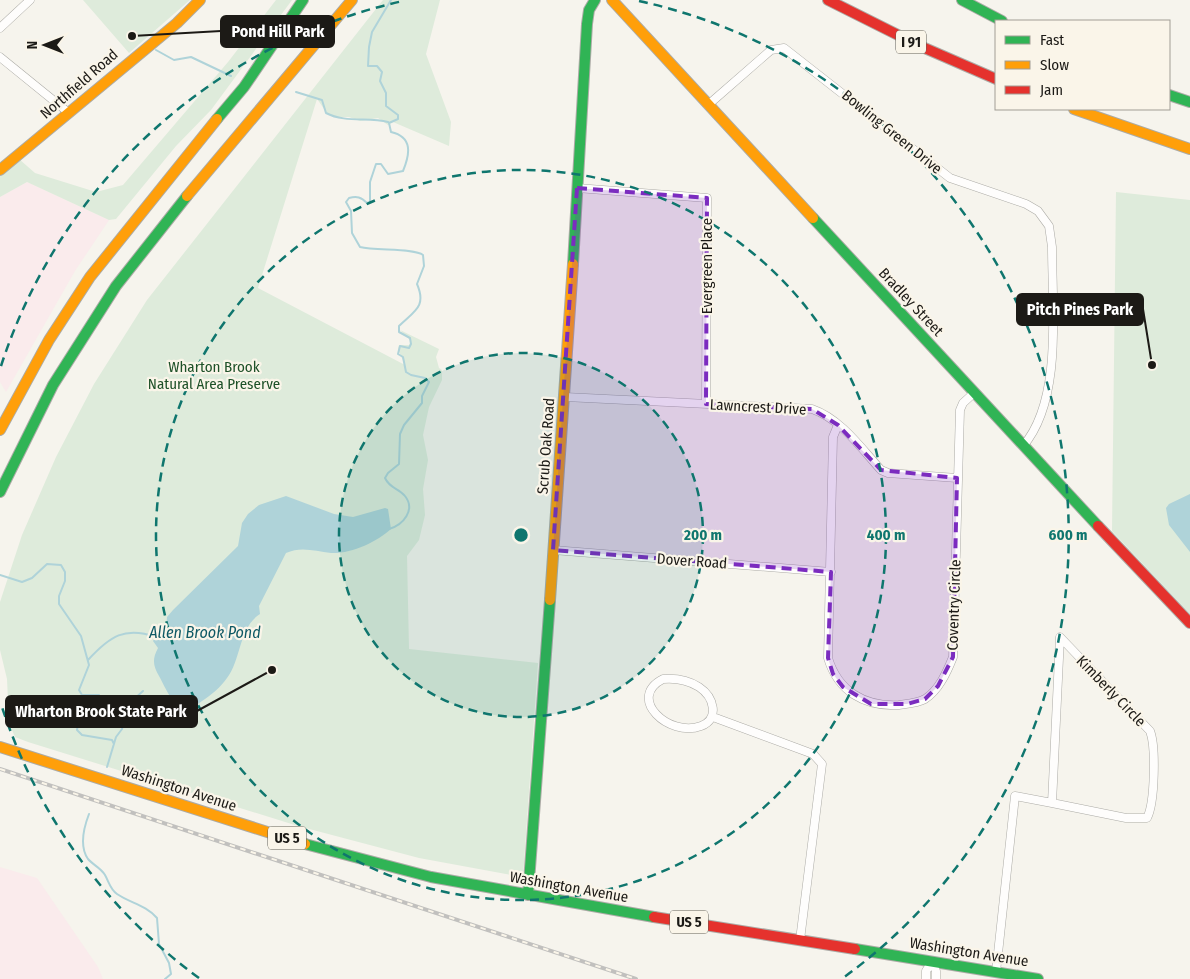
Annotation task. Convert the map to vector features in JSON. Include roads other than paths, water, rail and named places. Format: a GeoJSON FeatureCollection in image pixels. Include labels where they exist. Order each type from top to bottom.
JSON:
{"type":"FeatureCollection","features":[{"type":"Feature","properties":{"kind":"main road","name":"Northfield Road"},"geometry":{"type":"LineString","coordinates":[[0,170],[177,23],[200,0]]}},
{"type":"Feature","properties":{"kind":"main road"},"geometry":{"type":"LineString","coordinates":[[0,430],[49,340],[90,277],[129,226],[239,94],[303,0]]}},
{"type":"Feature","properties":{"kind":"main road"},"geometry":{"type":"LineString","coordinates":[[0,492],[52,385],[116,286],[163,224],[352,0]]}},
{"type":"Feature","properties":{"kind":"main road","name":"Scrub Oak Road"},"geometry":{"type":"LineString","coordinates":[[528,895],[565,397],[587,20],[595,0]]}},
{"type":"Feature","properties":{"kind":"main road","name":"Bradley Street"},"geometry":{"type":"LineString","coordinates":[[612,0],[1023,446],[1190,623]]}},
{"type":"Feature","properties":{"kind":"main road","name":"I 91"},"geometry":{"type":"LineString","coordinates":[[828,0],[920,46],[995,79]]}},
{"type":"Feature","properties":{"kind":"main road"},"geometry":{"type":"LineString","coordinates":[[962,0],[1000,20]]}},
{"type":"Feature","properties":{"kind":"main road"},"geometry":{"type":"LineString","coordinates":[[1170,95],[1190,102]]}},
{"type":"Feature","properties":{"kind":"main road"},"geometry":{"type":"LineString","coordinates":[[1077,110],[1190,149]]}},
{"type":"Feature","properties":{"kind":"main road","name":"Washington Avenue"},"geometry":{"type":"LineString","coordinates":[[0,747],[361,860],[466,885],[1038,979]]}},
{"type":"Feature","properties":{"kind":"street"},"geometry":{"type":"LineString","coordinates":[[0,28],[30,0]]}},
{"type":"Feature","properties":{"kind":"street","name":"Bowling Green Drive"},"geometry":{"type":"LineString","coordinates":[[708,105],[770,50],[784,48],[950,178],[1026,204],[1038,211],[1049,226],[1052,247],[1051,375],[1049,392],[1040,418],[1034,432],[1023,446]]}},
{"type":"Feature","properties":{"kind":"street"},"geometry":{"type":"LineString","coordinates":[[0,57],[69,113]]}},
{"type":"Feature","properties":{"kind":"street","name":"Evergreen Place"},"geometry":{"type":"LineString","coordinates":[[577,188],[707,198],[706,404]]}},
{"type":"Feature","properties":{"kind":"street","name":"Coventry Circle"},"geometry":{"type":"LineString","coordinates":[[838,425],[834,437],[828,658],[833,674],[843,687],[871,704],[907,704],[925,699],[938,686],[953,657],[960,410],[963,403],[974,393]]}},
{"type":"Feature","properties":{"kind":"street","name":"Lawncrest Drive"},"geometry":{"type":"LineString","coordinates":[[565,397],[812,409],[824,414],[838,425],[881,470],[888,473],[957,478]]}},
{"type":"Feature","properties":{"kind":"street","name":"Dover Road"},"geometry":{"type":"LineString","coordinates":[[553,550],[831,572]]}},
{"type":"Feature","properties":{"kind":"street","name":"Kimberly Circle"},"geometry":{"type":"LineString","coordinates":[[996,972],[1014,796],[1052,803],[1142,819],[1147,818],[1151,807],[1154,746],[1150,731],[1060,637],[1052,803]]}},
{"type":"Feature","properties":{"kind":"street"},"geometry":{"type":"LineString","coordinates":[[669,678],[682,680],[698,686],[707,695],[713,706],[713,717],[707,723],[693,728],[680,729],[665,723],[652,709],[649,697],[651,689],[658,682],[669,678]]}},
{"type":"Feature","properties":{"kind":"street"},"geometry":{"type":"LineString","coordinates":[[713,717],[813,754],[822,764],[800,940]]}},
{"type":"Feature","properties":{"kind":"street"},"geometry":{"type":"LineString","coordinates":[[926,979],[926,971],[932,962]]}},
{"type":"Feature","properties":{"kind":"street"},"geometry":{"type":"LineString","coordinates":[[932,962],[936,971],[936,979]]}},
{"type":"Feature","properties":{"kind":"water"},"geometry":{"type":"Polygon","coordinates":[[[1190,494],[1190,552],[1169,525],[1166,508],[1169,504],[1190,494]]]}},
{"type":"Feature","properties":{"kind":"water","name":"Allen Brook Pond"},"geometry":{"type":"Polygon","coordinates":[[[286,496],[334,514],[353,517],[385,508],[388,509],[391,529],[371,543],[347,552],[331,553],[303,549],[286,553],[259,606],[260,614],[253,620],[244,635],[232,671],[216,691],[202,701],[186,708],[180,706],[170,697],[155,669],[154,659],[158,648],[153,641],[157,634],[166,633],[167,617],[173,610],[238,546],[242,523],[248,514],[259,505],[286,496]]]}},
{"type":"Feature","properties":{"kind":"waterway"},"geometry":{"type":"LineString","coordinates":[[389,529],[403,520],[409,507],[405,496],[389,484],[385,478],[399,464],[400,434],[404,425],[422,403],[422,396],[429,382],[425,378],[406,372],[403,357],[398,354],[400,346],[409,348],[411,344],[410,338],[399,332],[399,326],[414,312],[420,303],[421,298],[417,284],[424,266],[423,255],[411,251],[360,247],[352,233],[351,211],[346,202],[349,198],[354,197],[361,198],[367,203],[370,202],[370,182],[376,164],[381,164],[388,174],[403,171],[407,158],[408,147],[406,142],[398,134],[391,132],[389,123],[398,119],[398,115],[386,106],[386,93],[380,81],[382,72],[377,66],[368,66],[372,32],[391,0]]}},
{"type":"Feature","properties":{"kind":"waterway"},"geometry":{"type":"LineString","coordinates":[[156,50],[174,60],[191,57],[231,76]]}},
{"type":"Feature","properties":{"kind":"waterway"},"geometry":{"type":"LineString","coordinates":[[296,92],[322,100],[326,113],[333,116],[388,122]]}},
{"type":"Feature","properties":{"kind":"waterway"},"geometry":{"type":"LineString","coordinates":[[0,575],[22,582],[32,578],[47,564],[61,565],[65,572],[65,581],[59,596],[59,604],[81,636],[89,665],[79,690],[82,695],[99,695],[101,706],[79,717],[77,730],[82,735],[112,740],[114,744]]}},
{"type":"Feature","properties":{"kind":"waterway"},"geometry":{"type":"LineString","coordinates":[[88,660],[111,639],[119,635],[135,633],[156,637]]}},
{"type":"Feature","properties":{"kind":"waterway"},"geometry":{"type":"LineString","coordinates":[[107,767],[116,737],[122,729],[125,716],[132,701],[143,691]]}},
{"type":"Feature","properties":{"kind":"waterway"},"geometry":{"type":"LineString","coordinates":[[89,814],[83,836],[85,854],[103,873],[115,892],[148,910],[157,918],[159,944],[169,963],[171,974],[165,979]]}},
{"type":"Feature","properties":{"kind":"railway"},"geometry":{"type":"LineString","coordinates":[[0,769],[636,979]]}},
{"type":"Feature","properties":{"kind":"place","name":"Pond Hill Park"},"geometry":{"type":"Point","coordinates":[132,36]}},
{"type":"Feature","properties":{"kind":"place","name":"Pitch Pines Park"},"geometry":{"type":"Point","coordinates":[1152,365]}},
{"type":"Feature","properties":{"kind":"place","name":"Wharton Brook State Park"},"geometry":{"type":"Point","coordinates":[272,670]}},
{"type":"Feature","properties":{"kind":"park label","name":"Wharton Brook Natural Area Preserve"},"geometry":{"type":"Point","coordinates":[214,376]}}]}
